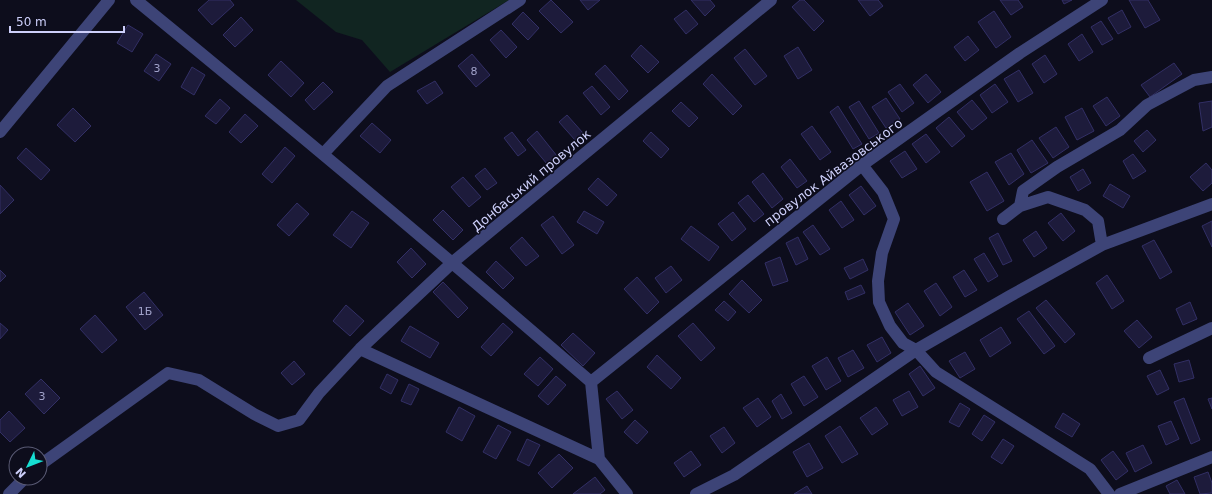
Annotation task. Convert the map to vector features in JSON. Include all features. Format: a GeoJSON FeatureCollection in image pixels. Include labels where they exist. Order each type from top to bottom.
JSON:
{"type":"FeatureCollection","features":[{"type":"Feature","properties":{"kind":"street"},"geometry":{"type":"LineString","coordinates":[[0,132],[109,0]]}},
{"type":"Feature","properties":{"kind":"street"},"geometry":{"type":"LineString","coordinates":[[136,0],[453,262],[591,382],[599,459]]}},
{"type":"Feature","properties":{"kind":"street"},"geometry":{"type":"LineString","coordinates":[[323,154],[387,86],[520,0]]}},
{"type":"Feature","properties":{"kind":"street","name":"Донбаський провулок"},"geometry":{"type":"LineString","coordinates":[[48,459],[168,373],[199,380],[254,414],[278,426],[299,420],[319,393],[360,349],[453,262],[771,0]]}},
{"type":"Feature","properties":{"kind":"street","name":"провулок Айвазовського"},"geometry":{"type":"LineString","coordinates":[[591,382],[862,165],[1020,53],[1102,0]]}},
{"type":"Feature","properties":{"kind":"street"},"geometry":{"type":"LineString","coordinates":[[1020,206],[1023,191],[1057,167],[1120,130],[1146,105],[1194,80],[1212,77]]}},
{"type":"Feature","properties":{"kind":"street"},"geometry":{"type":"LineString","coordinates":[[862,165],[883,192],[894,219],[882,254],[878,281],[879,302],[890,326],[902,343],[916,350],[936,372],[1090,469],[1109,494]]}},
{"type":"Feature","properties":{"kind":"street"},"geometry":{"type":"LineString","coordinates":[[1003,219],[1020,206],[1048,197],[1085,210],[1098,221],[1102,245]]}},
{"type":"Feature","properties":{"kind":"street"},"geometry":{"type":"LineString","coordinates":[[696,494],[734,475],[916,350],[1102,245],[1212,204]]}},
{"type":"Feature","properties":{"kind":"street"},"geometry":{"type":"LineString","coordinates":[[1149,358],[1212,328]]}},
{"type":"Feature","properties":{"kind":"street"},"geometry":{"type":"LineString","coordinates":[[360,349],[599,459],[626,494]]}},
{"type":"Feature","properties":{"kind":"street"},"geometry":{"type":"LineString","coordinates":[[1120,494],[1212,457]]}},
{"type":"Feature","properties":{"kind":"street"},"geometry":{"type":"LineString","coordinates":[[9,494],[17,486]]}},
{"type":"Feature","properties":{"kind":"green space"},"geometry":{"type":"Polygon","coordinates":[[[296,0],[509,0],[390,72],[362,40],[336,32],[296,0]]]}},
{"type":"Feature","properties":{"kind":"building"},"geometry":{"type":"Polygon","coordinates":[[[209,0],[230,0],[234,5],[212,25],[198,10],[209,0]]]}},
{"type":"Feature","properties":{"kind":"building"},"geometry":{"type":"Polygon","coordinates":[[[551,0],[573,22],[561,33],[539,11],[551,0]]]}},
{"type":"Feature","properties":{"kind":"building"},"geometry":{"type":"Polygon","coordinates":[[[580,0],[600,0],[588,10],[580,0]]]}},
{"type":"Feature","properties":{"kind":"building"},"geometry":{"type":"Polygon","coordinates":[[[691,0],[710,0],[715,6],[705,16],[691,0]]]}},
{"type":"Feature","properties":{"kind":"building"},"geometry":{"type":"Polygon","coordinates":[[[800,0],[804,0],[824,21],[814,31],[792,7],[800,0]]]}},
{"type":"Feature","properties":{"kind":"building"},"geometry":{"type":"Polygon","coordinates":[[[858,0],[878,0],[883,6],[870,16],[858,0]]]}},
{"type":"Feature","properties":{"kind":"building"},"geometry":{"type":"Polygon","coordinates":[[[1000,0],[1018,0],[1023,7],[1011,15],[1000,0]]]}},
{"type":"Feature","properties":{"kind":"building"},"geometry":{"type":"Polygon","coordinates":[[[1062,0],[1072,0],[1064,4],[1062,0]]]}},
{"type":"Feature","properties":{"kind":"building"},"geometry":{"type":"Polygon","coordinates":[[[1129,0],[1148,0],[1160,20],[1145,28],[1129,0]]]}},
{"type":"Feature","properties":{"kind":"building"},"geometry":{"type":"Polygon","coordinates":[[[686,10],[698,24],[686,34],[674,19],[686,10]]]}},
{"type":"Feature","properties":{"kind":"building"},"geometry":{"type":"Polygon","coordinates":[[[1122,10],[1131,27],[1118,34],[1108,18],[1122,10]]]}},
{"type":"Feature","properties":{"kind":"building"},"geometry":{"type":"Polygon","coordinates":[[[994,11],[1011,37],[996,48],[978,22],[994,11]]]}},
{"type":"Feature","properties":{"kind":"building"},"geometry":{"type":"Polygon","coordinates":[[[523,12],[539,28],[528,40],[512,24],[523,12]]]}},
{"type":"Feature","properties":{"kind":"building"},"geometry":{"type":"Polygon","coordinates":[[[241,17],[253,30],[235,47],[223,35],[241,17]]]}},
{"type":"Feature","properties":{"kind":"building"},"geometry":{"type":"Polygon","coordinates":[[[1101,21],[1113,39],[1102,45],[1091,27],[1101,21]]]}},
{"type":"Feature","properties":{"kind":"building"},"geometry":{"type":"Polygon","coordinates":[[[128,25],[143,34],[132,52],[117,43],[128,25]]]}},
{"type":"Feature","properties":{"kind":"building"},"geometry":{"type":"Polygon","coordinates":[[[501,30],[517,47],[506,58],[490,40],[501,30]]]}},
{"type":"Feature","properties":{"kind":"building"},"geometry":{"type":"Polygon","coordinates":[[[1082,34],[1093,52],[1079,61],[1068,44],[1082,34]]]}},
{"type":"Feature","properties":{"kind":"building"},"geometry":{"type":"Polygon","coordinates":[[[968,36],[979,50],[965,61],[954,47],[968,36]]]}},
{"type":"Feature","properties":{"kind":"building"},"geometry":{"type":"Polygon","coordinates":[[[641,45],[659,62],[648,73],[631,56],[641,45]]]}},
{"type":"Feature","properties":{"kind":"building"},"geometry":{"type":"Polygon","coordinates":[[[798,47],[812,70],[798,79],[784,56],[798,47]]]}},
{"type":"Feature","properties":{"kind":"building"},"geometry":{"type":"Polygon","coordinates":[[[745,49],[767,76],[755,85],[734,58],[745,49]]]}},
{"type":"Feature","properties":{"kind":"building"},"geometry":{"type":"Polygon","coordinates":[[[156,54],[171,64],[159,81],[144,71],[156,54]]]}},
{"type":"Feature","properties":{"kind":"building"},"geometry":{"type":"Polygon","coordinates":[[[472,54],[490,75],[476,87],[458,66],[472,54]]]}},
{"type":"Feature","properties":{"kind":"building"},"geometry":{"type":"Polygon","coordinates":[[[1045,55],[1057,74],[1044,83],[1032,64],[1045,55]]]}},
{"type":"Feature","properties":{"kind":"building"},"geometry":{"type":"Polygon","coordinates":[[[281,61],[304,83],[291,97],[268,75],[281,61]]]}},
{"type":"Feature","properties":{"kind":"building"},"geometry":{"type":"Polygon","coordinates":[[[1174,63],[1182,74],[1150,97],[1141,85],[1174,63]]]}},
{"type":"Feature","properties":{"kind":"building"},"geometry":{"type":"Polygon","coordinates":[[[605,65],[628,91],[619,100],[595,74],[605,65]]]}},
{"type":"Feature","properties":{"kind":"building"},"geometry":{"type":"Polygon","coordinates":[[[192,67],[205,75],[194,95],[181,87],[192,67]]]}},
{"type":"Feature","properties":{"kind":"building"},"geometry":{"type":"Polygon","coordinates":[[[1019,70],[1033,93],[1018,102],[1004,79],[1019,70]]]}},
{"type":"Feature","properties":{"kind":"building"},"geometry":{"type":"Polygon","coordinates":[[[712,74],[742,106],[733,115],[703,84],[712,74]]]}},
{"type":"Feature","properties":{"kind":"building"},"geometry":{"type":"Polygon","coordinates":[[[926,74],[941,92],[928,103],[913,85],[926,74]]]}},
{"type":"Feature","properties":{"kind":"building"},"geometry":{"type":"Polygon","coordinates":[[[435,81],[443,93],[427,104],[417,91],[435,81]]]}},
{"type":"Feature","properties":{"kind":"building"},"geometry":{"type":"Polygon","coordinates":[[[323,82],[333,92],[314,110],[305,100],[323,82]]]}},
{"type":"Feature","properties":{"kind":"building"},"geometry":{"type":"Polygon","coordinates":[[[900,84],[914,103],[902,112],[888,92],[900,84]]]}},
{"type":"Feature","properties":{"kind":"building"},"geometry":{"type":"Polygon","coordinates":[[[995,84],[1008,102],[992,113],[980,95],[995,84]]]}},
{"type":"Feature","properties":{"kind":"building"},"geometry":{"type":"Polygon","coordinates":[[[592,86],[610,107],[601,115],[583,93],[592,86]]]}},
{"type":"Feature","properties":{"kind":"building"},"geometry":{"type":"Polygon","coordinates":[[[1107,97],[1120,116],[1106,126],[1093,106],[1107,97]]]}},
{"type":"Feature","properties":{"kind":"building"},"geometry":{"type":"Polygon","coordinates":[[[886,98],[900,119],[886,128],[872,107],[886,98]]]}},
{"type":"Feature","properties":{"kind":"building"},"geometry":{"type":"Polygon","coordinates":[[[220,99],[230,108],[216,124],[205,116],[220,99]]]}},
{"type":"Feature","properties":{"kind":"building"},"geometry":{"type":"Polygon","coordinates":[[[972,100],[987,118],[972,130],[957,112],[972,100]]]}},
{"type":"Feature","properties":{"kind":"building"},"geometry":{"type":"Polygon","coordinates":[[[859,101],[879,133],[869,139],[849,107],[859,101]]]}},
{"type":"Feature","properties":{"kind":"building"},"geometry":{"type":"Polygon","coordinates":[[[1212,101],[1212,127],[1203,131],[1199,103],[1212,101]]]}},
{"type":"Feature","properties":{"kind":"building"},"geometry":{"type":"Polygon","coordinates":[[[681,102],[698,118],[689,127],[672,111],[681,102]]]}},
{"type":"Feature","properties":{"kind":"building"},"geometry":{"type":"Polygon","coordinates":[[[838,106],[862,144],[853,149],[830,112],[838,106]]]}},
{"type":"Feature","properties":{"kind":"building"},"geometry":{"type":"Polygon","coordinates":[[[73,108],[91,126],[75,142],[57,125],[73,108]]]}},
{"type":"Feature","properties":{"kind":"building"},"geometry":{"type":"Polygon","coordinates":[[[1082,108],[1094,131],[1077,140],[1065,117],[1082,108]]]}},
{"type":"Feature","properties":{"kind":"building"},"geometry":{"type":"Polygon","coordinates":[[[245,114],[258,126],[241,143],[229,132],[245,114]]]}},
{"type":"Feature","properties":{"kind":"building"},"geometry":{"type":"Polygon","coordinates":[[[567,115],[583,133],[575,140],[559,122],[567,115]]]}},
{"type":"Feature","properties":{"kind":"building"},"geometry":{"type":"Polygon","coordinates":[[[949,117],[965,136],[952,147],[936,128],[949,117]]]}},
{"type":"Feature","properties":{"kind":"building"},"geometry":{"type":"Polygon","coordinates":[[[372,123],[391,140],[380,153],[360,136],[372,123]]]}},
{"type":"Feature","properties":{"kind":"building"},"geometry":{"type":"Polygon","coordinates":[[[812,126],[831,152],[820,160],[801,134],[812,126]]]}},
{"type":"Feature","properties":{"kind":"building"},"geometry":{"type":"Polygon","coordinates":[[[1056,127],[1069,147],[1053,158],[1039,138],[1056,127]]]}},
{"type":"Feature","properties":{"kind":"building"},"geometry":{"type":"Polygon","coordinates":[[[1147,130],[1156,140],[1143,152],[1134,141],[1147,130]]]}},
{"type":"Feature","properties":{"kind":"building"},"geometry":{"type":"Polygon","coordinates":[[[537,131],[557,156],[547,164],[527,140],[537,131]]]}},
{"type":"Feature","properties":{"kind":"building"},"geometry":{"type":"Polygon","coordinates":[[[512,132],[526,150],[518,156],[504,138],[512,132]]]}},
{"type":"Feature","properties":{"kind":"building"},"geometry":{"type":"Polygon","coordinates":[[[651,132],[669,149],[661,158],[643,141],[651,132]]]}},
{"type":"Feature","properties":{"kind":"building"},"geometry":{"type":"Polygon","coordinates":[[[926,134],[940,152],[926,163],[912,144],[926,134]]]}},
{"type":"Feature","properties":{"kind":"building"},"geometry":{"type":"Polygon","coordinates":[[[1032,140],[1048,163],[1031,173],[1017,150],[1032,140]]]}},
{"type":"Feature","properties":{"kind":"building"},"geometry":{"type":"Polygon","coordinates":[[[285,147],[295,156],[272,183],[262,174],[285,147]]]}},
{"type":"Feature","properties":{"kind":"building"},"geometry":{"type":"Polygon","coordinates":[[[26,148],[50,170],[41,180],[17,158],[26,148]]]}},
{"type":"Feature","properties":{"kind":"building"},"geometry":{"type":"Polygon","coordinates":[[[905,151],[917,169],[902,178],[890,161],[905,151]]]}},
{"type":"Feature","properties":{"kind":"building"},"geometry":{"type":"Polygon","coordinates":[[[1011,153],[1024,174],[1009,185],[995,162],[1011,153]]]}},
{"type":"Feature","properties":{"kind":"building"},"geometry":{"type":"Polygon","coordinates":[[[1133,154],[1146,171],[1133,179],[1123,161],[1133,154]]]}},
{"type":"Feature","properties":{"kind":"building"},"geometry":{"type":"Polygon","coordinates":[[[790,159],[807,181],[797,188],[781,167],[790,159]]]}},
{"type":"Feature","properties":{"kind":"building"},"geometry":{"type":"Polygon","coordinates":[[[1206,163],[1212,170],[1212,183],[1203,191],[1190,177],[1206,163]]]}},
{"type":"Feature","properties":{"kind":"building"},"geometry":{"type":"Polygon","coordinates":[[[485,168],[497,183],[487,190],[475,176],[485,168]]]}},
{"type":"Feature","properties":{"kind":"building"},"geometry":{"type":"Polygon","coordinates":[[[1083,169],[1091,183],[1078,191],[1070,177],[1083,169]]]}},
{"type":"Feature","properties":{"kind":"building"},"geometry":{"type":"Polygon","coordinates":[[[987,172],[1004,201],[987,211],[970,182],[987,172]]]}},
{"type":"Feature","properties":{"kind":"building"},"geometry":{"type":"Polygon","coordinates":[[[763,173],[783,199],[772,208],[752,182],[763,173]]]}},
{"type":"Feature","properties":{"kind":"building"},"geometry":{"type":"Polygon","coordinates":[[[463,177],[481,197],[469,207],[451,187],[463,177]]]}},
{"type":"Feature","properties":{"kind":"building"},"geometry":{"type":"Polygon","coordinates":[[[598,178],[617,195],[607,206],[588,189],[598,178]]]}},
{"type":"Feature","properties":{"kind":"building"},"geometry":{"type":"Polygon","coordinates":[[[1110,184],[1130,196],[1123,208],[1103,196],[1110,184]]]}},
{"type":"Feature","properties":{"kind":"building"},"geometry":{"type":"Polygon","coordinates":[[[0,185],[14,200],[0,214],[0,185]]]}},
{"type":"Feature","properties":{"kind":"building"},"geometry":{"type":"Polygon","coordinates":[[[861,186],[876,206],[864,215],[849,195],[861,186]]]}},
{"type":"Feature","properties":{"kind":"building"},"geometry":{"type":"Polygon","coordinates":[[[748,195],[764,214],[754,222],[738,203],[748,195]]]}},
{"type":"Feature","properties":{"kind":"building"},"geometry":{"type":"Polygon","coordinates":[[[841,201],[854,220],[842,228],[829,210],[841,201]]]}},
{"type":"Feature","properties":{"kind":"building"},"geometry":{"type":"Polygon","coordinates":[[[297,203],[309,214],[289,236],[277,225],[297,203]]]}},
{"type":"Feature","properties":{"kind":"building"},"geometry":{"type":"Polygon","coordinates":[[[443,210],[463,230],[453,240],[433,220],[443,210]]]}},
{"type":"Feature","properties":{"kind":"building"},"geometry":{"type":"Polygon","coordinates":[[[352,211],[369,223],[351,248],[333,235],[352,211]]]}},
{"type":"Feature","properties":{"kind":"building"},"geometry":{"type":"Polygon","coordinates":[[[584,211],[604,222],[597,234],[577,222],[584,211]]]}},
{"type":"Feature","properties":{"kind":"building"},"geometry":{"type":"Polygon","coordinates":[[[733,212],[746,229],[732,241],[718,224],[733,212]]]}},
{"type":"Feature","properties":{"kind":"building"},"geometry":{"type":"Polygon","coordinates":[[[1061,213],[1075,231],[1063,241],[1048,223],[1061,213]]]}},
{"type":"Feature","properties":{"kind":"building"},"geometry":{"type":"Polygon","coordinates":[[[553,216],[574,245],[562,254],[541,225],[553,216]]]}},
{"type":"Feature","properties":{"kind":"building"},"geometry":{"type":"Polygon","coordinates":[[[1212,221],[1212,247],[1202,226],[1212,221]]]}},
{"type":"Feature","properties":{"kind":"building"},"geometry":{"type":"Polygon","coordinates":[[[813,225],[830,249],[820,255],[803,232],[813,225]]]}},
{"type":"Feature","properties":{"kind":"building"},"geometry":{"type":"Polygon","coordinates":[[[691,226],[719,247],[709,261],[681,239],[691,226]]]}},
{"type":"Feature","properties":{"kind":"building"},"geometry":{"type":"Polygon","coordinates":[[[1036,231],[1047,248],[1034,257],[1023,240],[1036,231]]]}},
{"type":"Feature","properties":{"kind":"building"},"geometry":{"type":"Polygon","coordinates":[[[998,233],[1012,261],[1003,265],[989,238],[998,233]]]}},
{"type":"Feature","properties":{"kind":"building"},"geometry":{"type":"Polygon","coordinates":[[[522,237],[539,256],[526,266],[510,248],[522,237]]]}},
{"type":"Feature","properties":{"kind":"building"},"geometry":{"type":"Polygon","coordinates":[[[798,237],[808,259],[796,265],[786,243],[798,237]]]}},
{"type":"Feature","properties":{"kind":"building"},"geometry":{"type":"Polygon","coordinates":[[[1154,240],[1172,272],[1160,279],[1142,246],[1154,240]]]}},
{"type":"Feature","properties":{"kind":"building"},"geometry":{"type":"Polygon","coordinates":[[[411,248],[426,264],[412,278],[397,262],[411,248]]]}},
{"type":"Feature","properties":{"kind":"building"},"geometry":{"type":"Polygon","coordinates":[[[984,253],[998,276],[988,282],[974,259],[984,253]]]}},
{"type":"Feature","properties":{"kind":"building"},"geometry":{"type":"Polygon","coordinates":[[[780,257],[788,281],[773,286],[765,263],[780,257]]]}},
{"type":"Feature","properties":{"kind":"building"},"geometry":{"type":"Polygon","coordinates":[[[863,259],[868,270],[850,279],[844,268],[863,259]]]}},
{"type":"Feature","properties":{"kind":"building"},"geometry":{"type":"Polygon","coordinates":[[[496,261],[514,278],[503,289],[486,272],[496,261]]]}},
{"type":"Feature","properties":{"kind":"building"},"geometry":{"type":"Polygon","coordinates":[[[671,266],[682,280],[666,293],[655,278],[671,266]]]}},
{"type":"Feature","properties":{"kind":"building"},"geometry":{"type":"Polygon","coordinates":[[[0,270],[6,276],[0,282],[0,270]]]}},
{"type":"Feature","properties":{"kind":"building"},"geometry":{"type":"Polygon","coordinates":[[[964,270],[977,290],[965,297],[953,277],[964,270]]]}},
{"type":"Feature","properties":{"kind":"building"},"geometry":{"type":"Polygon","coordinates":[[[1107,275],[1124,301],[1112,309],[1096,283],[1107,275]]]}},
{"type":"Feature","properties":{"kind":"building"},"geometry":{"type":"Polygon","coordinates":[[[637,277],[659,302],[647,314],[624,289],[637,277]]]}},
{"type":"Feature","properties":{"kind":"building"},"geometry":{"type":"Polygon","coordinates":[[[742,280],[762,300],[749,313],[729,294],[742,280]]]}},
{"type":"Feature","properties":{"kind":"building"},"geometry":{"type":"Polygon","coordinates":[[[443,282],[468,308],[458,318],[433,292],[443,282]]]}},
{"type":"Feature","properties":{"kind":"building"},"geometry":{"type":"Polygon","coordinates":[[[936,283],[952,307],[940,316],[924,291],[936,283]]]}},
{"type":"Feature","properties":{"kind":"building"},"geometry":{"type":"Polygon","coordinates":[[[861,285],[865,293],[848,300],[845,292],[861,285]]]}},
{"type":"Feature","properties":{"kind":"building"},"geometry":{"type":"Polygon","coordinates":[[[144,292],[163,315],[145,330],[126,307],[144,292]]]}},
{"type":"Feature","properties":{"kind":"building"},"geometry":{"type":"Polygon","coordinates":[[[1046,300],[1075,334],[1065,343],[1036,308],[1046,300]]]}},
{"type":"Feature","properties":{"kind":"building"},"geometry":{"type":"Polygon","coordinates":[[[724,301],[736,312],[728,321],[715,310],[724,301]]]}},
{"type":"Feature","properties":{"kind":"building"},"geometry":{"type":"Polygon","coordinates":[[[1190,302],[1197,319],[1183,325],[1176,309],[1190,302]]]}},
{"type":"Feature","properties":{"kind":"building"},"geometry":{"type":"Polygon","coordinates":[[[908,303],[924,326],[910,335],[895,312],[908,303]]]}},
{"type":"Feature","properties":{"kind":"building"},"geometry":{"type":"Polygon","coordinates":[[[346,305],[364,321],[350,336],[333,321],[346,305]]]}},
{"type":"Feature","properties":{"kind":"building"},"geometry":{"type":"Polygon","coordinates":[[[1029,311],[1055,346],[1044,354],[1017,319],[1029,311]]]}},
{"type":"Feature","properties":{"kind":"building"},"geometry":{"type":"Polygon","coordinates":[[[95,315],[117,340],[102,353],[80,329],[95,315]]]}},
{"type":"Feature","properties":{"kind":"building"},"geometry":{"type":"Polygon","coordinates":[[[1137,320],[1152,337],[1139,348],[1124,331],[1137,320]]]}},
{"type":"Feature","properties":{"kind":"building"},"geometry":{"type":"Polygon","coordinates":[[[0,323],[8,330],[0,339],[0,323]]]}},
{"type":"Feature","properties":{"kind":"building"},"geometry":{"type":"Polygon","coordinates":[[[503,323],[513,332],[491,356],[481,347],[503,323]]]}},
{"type":"Feature","properties":{"kind":"building"},"geometry":{"type":"Polygon","coordinates":[[[693,323],[715,348],[701,361],[678,336],[693,323]]]}},
{"type":"Feature","properties":{"kind":"building"},"geometry":{"type":"Polygon","coordinates":[[[410,326],[439,343],[430,358],[401,341],[410,326]]]}},
{"type":"Feature","properties":{"kind":"building"},"geometry":{"type":"Polygon","coordinates":[[[1001,327],[1011,343],[990,357],[980,340],[1001,327]]]}},
{"type":"Feature","properties":{"kind":"building"},"geometry":{"type":"Polygon","coordinates":[[[573,333],[595,353],[583,366],[561,345],[573,333]]]}},
{"type":"Feature","properties":{"kind":"building"},"geometry":{"type":"Polygon","coordinates":[[[882,337],[891,353],[877,362],[867,345],[882,337]]]}},
{"type":"Feature","properties":{"kind":"building"},"geometry":{"type":"Polygon","coordinates":[[[853,350],[864,368],[848,377],[838,358],[853,350]]]}},
{"type":"Feature","properties":{"kind":"building"},"geometry":{"type":"Polygon","coordinates":[[[965,352],[975,369],[960,378],[949,361],[965,352]]]}},
{"type":"Feature","properties":{"kind":"building"},"geometry":{"type":"Polygon","coordinates":[[[657,355],[681,378],[671,389],[647,367],[657,355]]]}},
{"type":"Feature","properties":{"kind":"building"},"geometry":{"type":"Polygon","coordinates":[[[540,357],[553,369],[538,386],[524,374],[540,357]]]}},
{"type":"Feature","properties":{"kind":"building"},"geometry":{"type":"Polygon","coordinates":[[[827,357],[841,381],[826,390],[812,366],[827,357]]]}},
{"type":"Feature","properties":{"kind":"building"},"geometry":{"type":"Polygon","coordinates":[[[1189,360],[1194,378],[1179,382],[1174,364],[1189,360]]]}},
{"type":"Feature","properties":{"kind":"building"},"geometry":{"type":"Polygon","coordinates":[[[294,361],[305,374],[292,385],[281,373],[294,361]]]}},
{"type":"Feature","properties":{"kind":"building"},"geometry":{"type":"Polygon","coordinates":[[[920,366],[935,388],[923,396],[909,374],[920,366]]]}},
{"type":"Feature","properties":{"kind":"building"},"geometry":{"type":"Polygon","coordinates":[[[1160,370],[1169,389],[1157,395],[1147,376],[1160,370]]]}},
{"type":"Feature","properties":{"kind":"building"},"geometry":{"type":"Polygon","coordinates":[[[387,374],[398,380],[391,394],[380,388],[387,374]]]}},
{"type":"Feature","properties":{"kind":"building"},"geometry":{"type":"Polygon","coordinates":[[[556,376],[566,385],[548,405],[538,396],[556,376]]]}},
{"type":"Feature","properties":{"kind":"building"},"geometry":{"type":"Polygon","coordinates":[[[804,376],[818,397],[804,406],[791,384],[804,376]]]}},
{"type":"Feature","properties":{"kind":"building"},"geometry":{"type":"Polygon","coordinates":[[[41,379],[60,398],[44,414],[25,394],[41,379]]]}},
{"type":"Feature","properties":{"kind":"building"},"geometry":{"type":"Polygon","coordinates":[[[409,384],[419,389],[411,405],[401,401],[409,384]]]}},
{"type":"Feature","properties":{"kind":"building"},"geometry":{"type":"Polygon","coordinates":[[[617,391],[633,410],[622,419],[606,399],[617,391]]]}},
{"type":"Feature","properties":{"kind":"building"},"geometry":{"type":"Polygon","coordinates":[[[909,391],[918,407],[902,416],[893,400],[909,391]]]}},
{"type":"Feature","properties":{"kind":"building"},"geometry":{"type":"Polygon","coordinates":[[[781,394],[792,413],[782,419],[772,401],[781,394]]]}},
{"type":"Feature","properties":{"kind":"building"},"geometry":{"type":"Polygon","coordinates":[[[758,398],[771,417],[757,427],[743,408],[758,398]]]}},
{"type":"Feature","properties":{"kind":"building"},"geometry":{"type":"Polygon","coordinates":[[[1184,398],[1200,440],[1191,444],[1174,402],[1184,398]]]}},
{"type":"Feature","properties":{"kind":"building"},"geometry":{"type":"Polygon","coordinates":[[[1212,398],[1212,409],[1208,399],[1212,398]]]}},
{"type":"Feature","properties":{"kind":"building"},"geometry":{"type":"Polygon","coordinates":[[[960,403],[970,409],[959,427],[949,422],[960,403]]]}},
{"type":"Feature","properties":{"kind":"building"},"geometry":{"type":"Polygon","coordinates":[[[459,407],[475,416],[462,441],[446,432],[459,407]]]}},
{"type":"Feature","properties":{"kind":"building"},"geometry":{"type":"Polygon","coordinates":[[[876,407],[888,424],[872,435],[860,418],[876,407]]]}},
{"type":"Feature","properties":{"kind":"building"},"geometry":{"type":"Polygon","coordinates":[[[9,411],[25,428],[10,442],[0,432],[0,420],[9,411]]]}},
{"type":"Feature","properties":{"kind":"building"},"geometry":{"type":"Polygon","coordinates":[[[1063,413],[1080,424],[1072,437],[1055,427],[1063,413]]]}},
{"type":"Feature","properties":{"kind":"building"},"geometry":{"type":"Polygon","coordinates":[[[984,415],[995,422],[982,441],[972,434],[984,415]]]}},
{"type":"Feature","properties":{"kind":"building"},"geometry":{"type":"Polygon","coordinates":[[[635,420],[648,432],[637,444],[624,432],[635,420]]]}},
{"type":"Feature","properties":{"kind":"building"},"geometry":{"type":"Polygon","coordinates":[[[1171,421],[1179,439],[1166,445],[1158,426],[1171,421]]]}},
{"type":"Feature","properties":{"kind":"building"},"geometry":{"type":"Polygon","coordinates":[[[498,425],[511,432],[496,459],[483,452],[498,425]]]}},
{"type":"Feature","properties":{"kind":"building"},"geometry":{"type":"Polygon","coordinates":[[[840,426],[858,454],[842,463],[825,436],[840,426]]]}},
{"type":"Feature","properties":{"kind":"building"},"geometry":{"type":"Polygon","coordinates":[[[724,427],[735,443],[722,453],[710,436],[724,427]]]}},
{"type":"Feature","properties":{"kind":"building"},"geometry":{"type":"Polygon","coordinates":[[[527,439],[540,445],[529,466],[517,460],[527,439]]]}},
{"type":"Feature","properties":{"kind":"building"},"geometry":{"type":"Polygon","coordinates":[[[1003,439],[1014,446],[1002,464],[991,457],[1003,439]]]}},
{"type":"Feature","properties":{"kind":"building"},"geometry":{"type":"Polygon","coordinates":[[[809,443],[823,468],[807,477],[793,452],[809,443]]]}},
{"type":"Feature","properties":{"kind":"building"},"geometry":{"type":"Polygon","coordinates":[[[1143,445],[1152,463],[1135,472],[1126,453],[1143,445]]]}},
{"type":"Feature","properties":{"kind":"building"},"geometry":{"type":"Polygon","coordinates":[[[691,451],[701,465],[684,477],[674,463],[691,451]]]}},
{"type":"Feature","properties":{"kind":"building"},"geometry":{"type":"Polygon","coordinates":[[[1113,451],[1128,471],[1116,480],[1101,460],[1113,451]]]}},
{"type":"Feature","properties":{"kind":"building"},"geometry":{"type":"Polygon","coordinates":[[[559,454],[573,468],[552,488],[538,473],[559,454]]]}},
{"type":"Feature","properties":{"kind":"building"},"geometry":{"type":"Polygon","coordinates":[[[1208,472],[1212,483],[1212,493],[1200,494],[1194,477],[1208,472]]]}},
{"type":"Feature","properties":{"kind":"building"},"geometry":{"type":"Polygon","coordinates":[[[595,477],[605,490],[600,494],[573,494],[595,477]]]}},
{"type":"Feature","properties":{"kind":"building"},"geometry":{"type":"Polygon","coordinates":[[[1177,480],[1185,494],[1170,494],[1166,486],[1177,480]]]}},
{"type":"Feature","properties":{"kind":"building"},"geometry":{"type":"Polygon","coordinates":[[[807,486],[812,494],[794,494],[807,486]]]}}]}
